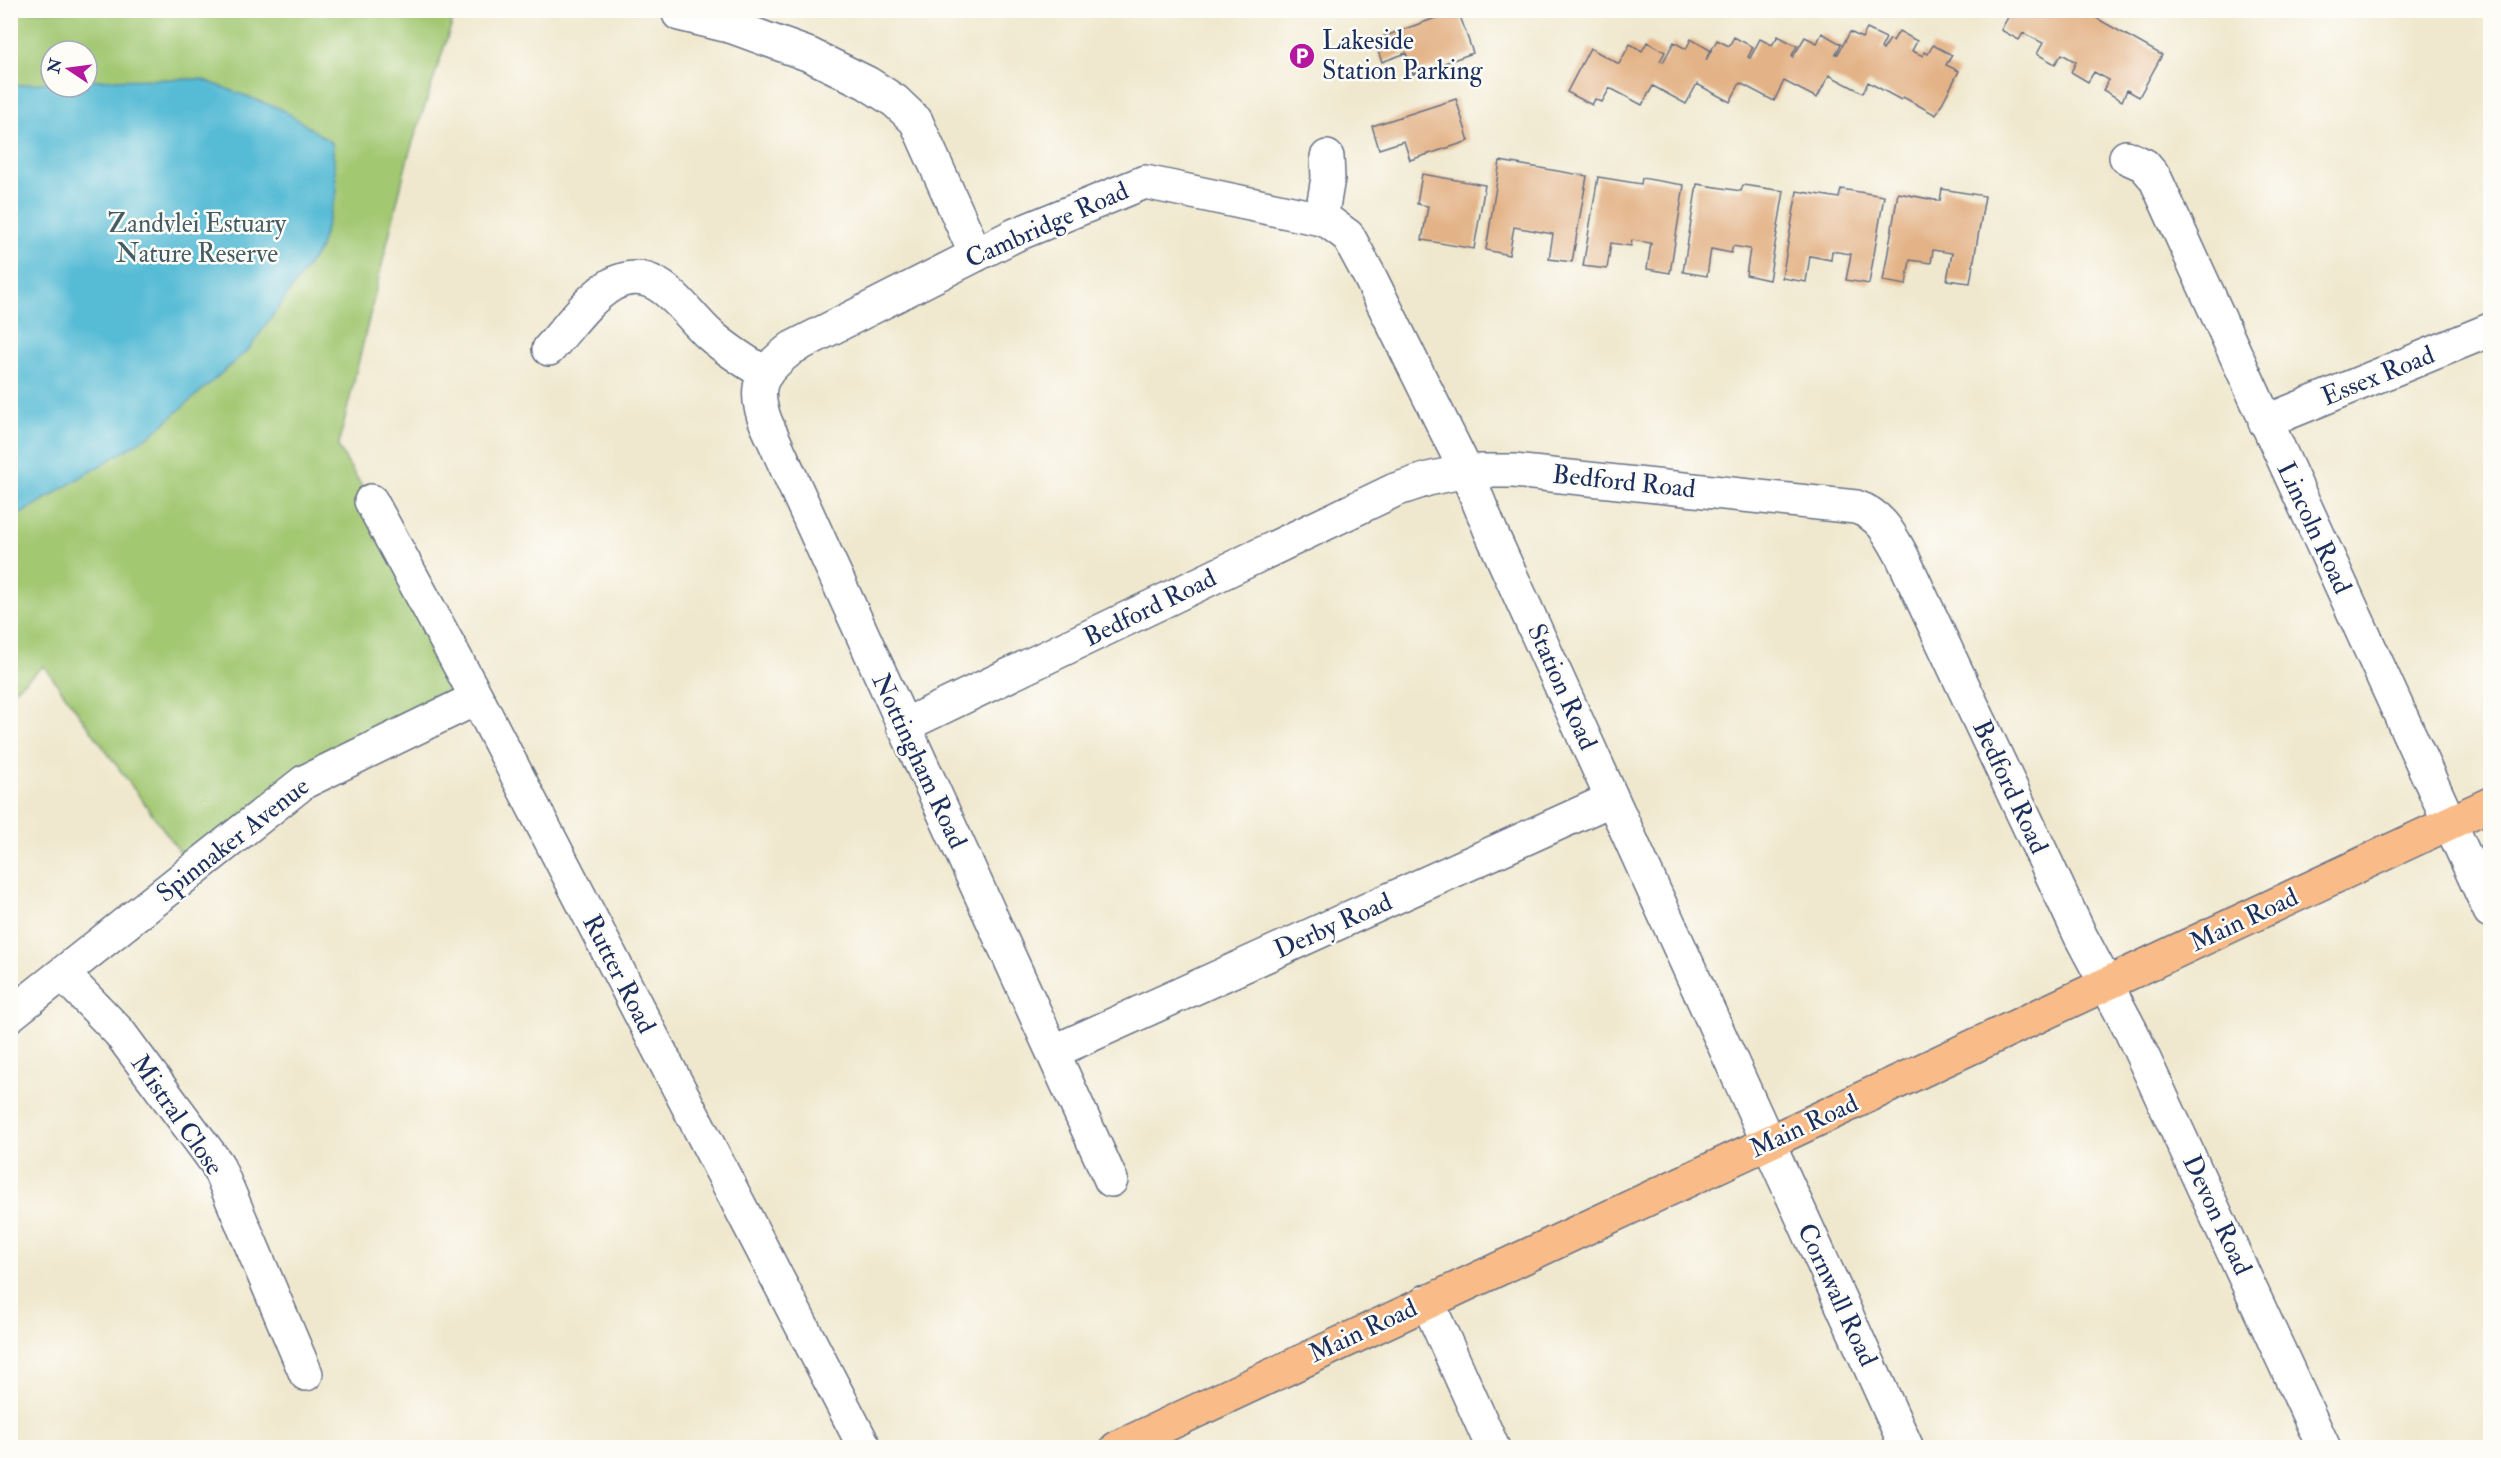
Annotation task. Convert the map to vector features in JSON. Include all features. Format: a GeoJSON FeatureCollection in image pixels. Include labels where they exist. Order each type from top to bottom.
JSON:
{"type":"FeatureCollection","features":[{"type":"Feature","properties":{"kind":"main road","name":"Main Road"},"geometry":{"type":"LineString","coordinates":[[1117,1448],[2490,804]]}},
{"type":"Feature","properties":{"kind":"street"},"geometry":{"type":"LineString","coordinates":[[679,14],[733,27],[810,56],[867,84],[895,101],[916,121],[976,255]]}},
{"type":"Feature","properties":{"kind":"street"},"geometry":{"type":"LineString","coordinates":[[1327,157],[1334,228]]}},
{"type":"Feature","properties":{"kind":"street","name":"Lincoln Road"},"geometry":{"type":"LineString","coordinates":[[2126,157],[2144,165],[2155,178],[2490,911]]}},
{"type":"Feature","properties":{"kind":"street","name":"Cambridge Road"},"geometry":{"type":"LineString","coordinates":[[765,374],[792,348],[976,255],[1016,235],[1145,182],[1334,228]]}},
{"type":"Feature","properties":{"kind":"street","name":"Station Road"},"geometry":{"type":"LineString","coordinates":[[1334,228],[1369,275],[1466,471],[1491,532],[1767,1142]]}},
{"type":"Feature","properties":{"kind":"street"},"geometry":{"type":"LineString","coordinates":[[549,349],[611,285],[636,279],[650,280],[665,288],[707,333],[765,374]]}},
{"type":"Feature","properties":{"kind":"street","name":"Essex Road"},"geometry":{"type":"LineString","coordinates":[[2265,422],[2490,330]]}},
{"type":"Feature","properties":{"kind":"street","name":"Nottingham Road"},"geometry":{"type":"LineString","coordinates":[[765,374],[758,396],[759,406],[1111,1179]]}},
{"type":"Feature","properties":{"kind":"street","name":"Bedford Road"},"geometry":{"type":"LineString","coordinates":[[903,726],[1395,490],[1428,479],[1466,471],[1514,471],[1856,507],[1876,516],[1884,524],[1902,556],[2076,926],[2107,985]]}},
{"type":"Feature","properties":{"kind":"street","name":"Rutter Road"},"geometry":{"type":"LineString","coordinates":[[371,501],[477,698],[865,1448]]}},
{"type":"Feature","properties":{"kind":"street","name":"Spinnaker Avenue"},"geometry":{"type":"LineString","coordinates":[[10,1015],[304,782],[477,698]]}},
{"type":"Feature","properties":{"kind":"street","name":"Derby Road"},"geometry":{"type":"LineString","coordinates":[[1053,1052],[1612,799]]}},
{"type":"Feature","properties":{"kind":"street","name":"Mistral Close"},"geometry":{"type":"LineString","coordinates":[[63,974],[119,1032],[217,1164],[306,1374]]}},
{"type":"Feature","properties":{"kind":"street","name":"Devon Road"},"geometry":{"type":"LineString","coordinates":[[2107,985],[2132,1031],[2324,1448]]}},
{"type":"Feature","properties":{"kind":"street","name":"Cornwall Road"},"geometry":{"type":"LineString","coordinates":[[1767,1142],[1907,1448]]}},
{"type":"Feature","properties":{"kind":"street"},"geometry":{"type":"LineString","coordinates":[[1427,1301],[1493,1448]]}},
{"type":"Feature","properties":{"kind":"green space","name":"Zandvlei Estuary Nature Reserve"},"geometry":{"type":"Polygon","coordinates":[[[10,11],[456,11],[408,157],[338,447],[371,501],[477,698],[304,782],[193,870],[44,666],[11,692],[10,11]]]}},
{"type":"Feature","properties":{"kind":"water"},"geometry":{"type":"Polygon","coordinates":[[[201,79],[283,110],[332,143],[337,192],[319,250],[249,349],[152,434],[11,520],[11,86],[39,83],[39,99],[99,99],[99,80],[201,79]]]}},
{"type":"Feature","properties":{"kind":"building"},"geometry":{"type":"Polygon","coordinates":[[[1458,10],[1473,53],[1413,74],[1406,53],[1382,62],[1374,40],[1458,10]]]}},
{"type":"Feature","properties":{"kind":"building"},"geometry":{"type":"Polygon","coordinates":[[[2012,10],[2082,10],[2162,55],[2139,97],[2127,90],[2122,101],[2103,90],[2109,80],[2094,72],[2088,82],[2071,72],[2076,62],[2062,54],[2055,64],[2037,54],[2043,43],[2023,33],[2019,40],[2001,30],[2012,10]]]}},
{"type":"Feature","properties":{"kind":"building"},"geometry":{"type":"Polygon","coordinates":[[[1867,29],[1886,38],[1881,48],[1883,50],[1890,39],[1893,41],[1899,31],[1917,41],[1912,51],[1923,56],[1924,52],[1928,54],[1933,45],[1952,55],[1946,65],[1959,71],[1936,115],[1868,82],[1863,93],[1829,75],[1817,98],[1784,81],[1774,101],[1740,83],[1730,102],[1697,84],[1686,104],[1653,86],[1642,105],[1610,88],[1602,102],[1595,99],[1592,105],[1567,92],[1590,48],[1619,64],[1630,44],[1642,51],[1647,42],[1665,52],[1660,61],[1663,62],[1674,42],[1686,49],[1691,39],[1710,50],[1706,60],[1717,40],[1729,46],[1734,37],[1753,47],[1748,57],[1750,58],[1760,39],[1772,45],[1778,36],[1797,46],[1793,57],[1805,37],[1817,43],[1822,33],[1841,44],[1836,54],[1838,54],[1850,32],[1862,38],[1867,29]]]}},
{"type":"Feature","properties":{"kind":"building"},"geometry":{"type":"Polygon","coordinates":[[[1456,99],[1469,141],[1410,160],[1404,141],[1379,149],[1372,126],[1456,99]]]}},
{"type":"Feature","properties":{"kind":"building"},"geometry":{"type":"Polygon","coordinates":[[[1500,161],[1587,176],[1572,262],[1549,259],[1553,234],[1514,227],[1509,255],[1486,250],[1500,161]]]}},
{"type":"Feature","properties":{"kind":"building"},"geometry":{"type":"Polygon","coordinates":[[[1422,174],[1485,185],[1474,249],[1422,240],[1428,206],[1417,204],[1422,174]]]}},
{"type":"Feature","properties":{"kind":"building"},"geometry":{"type":"Polygon","coordinates":[[[1598,177],[1641,184],[1642,178],[1684,185],[1670,273],[1647,269],[1651,243],[1632,240],[1631,246],[1611,243],[1607,269],[1583,266],[1598,177]]]}},
{"type":"Feature","properties":{"kind":"building"},"geometry":{"type":"Polygon","coordinates":[[[1697,184],[1741,191],[1743,185],[1784,191],[1769,280],[1746,275],[1750,249],[1733,246],[1731,253],[1711,249],[1707,276],[1683,272],[1697,184]]]}},
{"type":"Feature","properties":{"kind":"building"},"geometry":{"type":"Polygon","coordinates":[[[1841,189],[1884,196],[1869,284],[1846,280],[1851,254],[1832,251],[1831,260],[1810,256],[1806,282],[1782,278],[1797,191],[1839,198],[1841,189]]]}},
{"type":"Feature","properties":{"kind":"building"},"geometry":{"type":"Polygon","coordinates":[[[1942,189],[1985,196],[1970,283],[1947,280],[1952,253],[1933,250],[1931,263],[1910,260],[1906,285],[1883,281],[1898,193],[1940,201],[1942,189]]]}},
{"type":"Feature","properties":{"kind":"place","name":"Lakeside Station Parking"},"geometry":{"type":"Point","coordinates":[1302,56]}}]}
